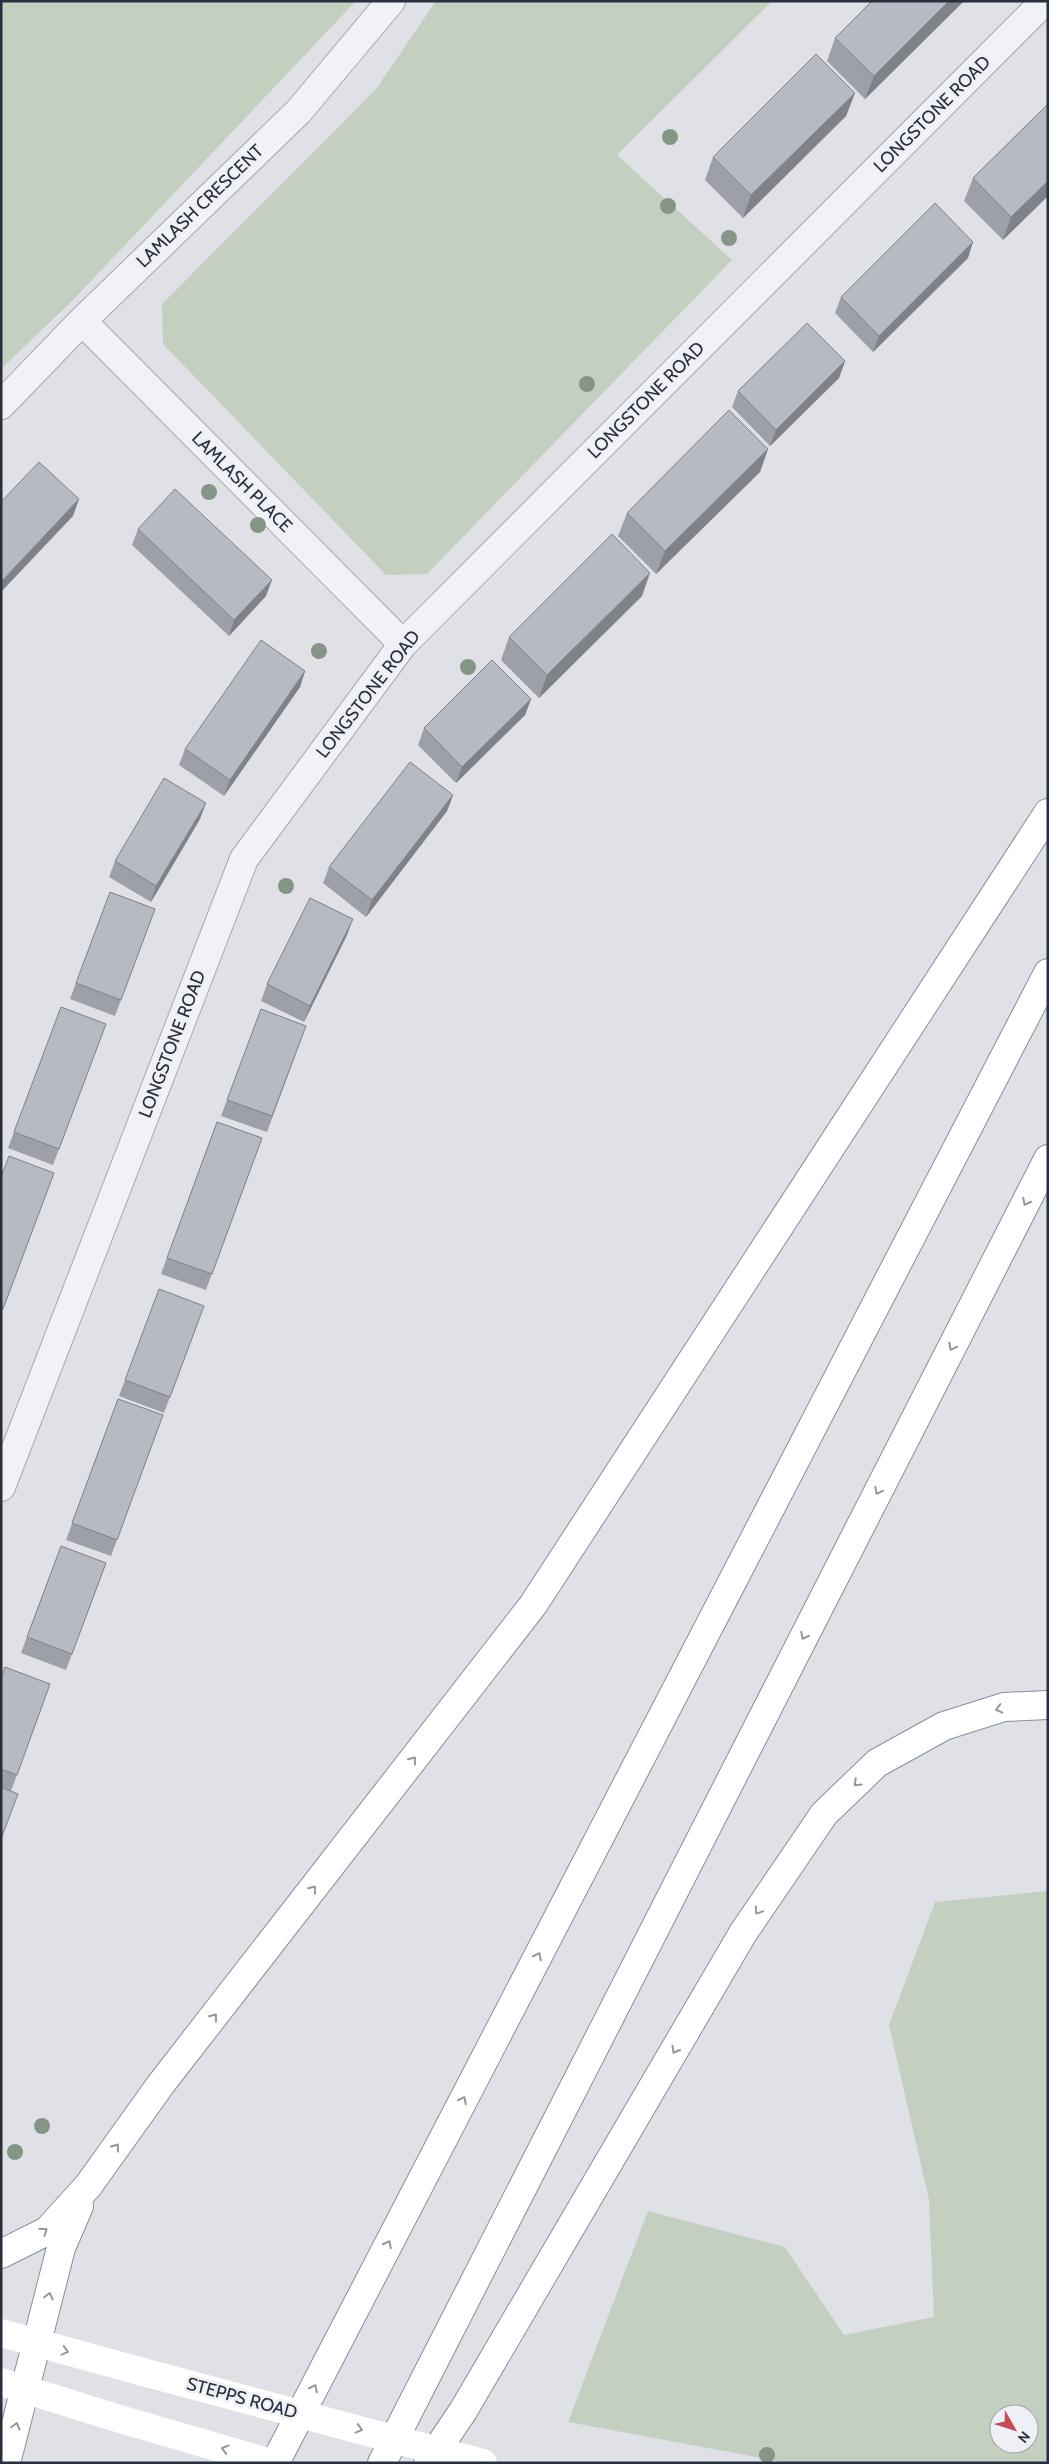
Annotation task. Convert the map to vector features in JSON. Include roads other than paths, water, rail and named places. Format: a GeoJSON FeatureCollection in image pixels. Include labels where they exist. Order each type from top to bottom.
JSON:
{"type":"FeatureCollection","features":[{"type":"Feature","properties":{"kind":"main road"},"geometry":{"type":"LineString","coordinates":[[1,2254],[47,2231],[88,2186],[162,2084],[533,1605],[1048,813]]}},
{"type":"Feature","properties":{"kind":"main road"},"geometry":{"type":"LineString","coordinates":[[13,2386],[273,2463],[1048,973]]}},
{"type":"Feature","properties":{"kind":"main road"},"geometry":{"type":"LineString","coordinates":[[382,2463],[1048,1159]]}},
{"type":"Feature","properties":{"kind":"main road"},"geometry":{"type":"LineString","coordinates":[[428,2463],[463,2411],[743,1933],[824,1814],[877,1763],[944,1726],[1004,1707],[1048,1706]]}},
{"type":"Feature","properties":{"kind":"main road"},"geometry":{"type":"LineString","coordinates":[[6,2463],[13,2386],[36,2343],[62,2248],[88,2186]]}},
{"type":"Feature","properties":{"kind":"main road","name":"STEPPS ROAD"},"geometry":{"type":"LineString","coordinates":[[1,2333],[484,2463]]}},
{"type":"Feature","properties":{"kind":"street","name":"LAMLASH CRESCENT"},"geometry":{"type":"LineString","coordinates":[[1,405],[82,321],[298,111],[391,1]]}},
{"type":"Feature","properties":{"kind":"street","name":"LONGSTONE ROAD"},"geometry":{"type":"LineString","coordinates":[[1,1487],[244,859],[403,644],[1045,1]]}},
{"type":"Feature","properties":{"kind":"street","name":"LAMLASH PLACE"},"geometry":{"type":"LineString","coordinates":[[82,321],[403,644]]}}]}
